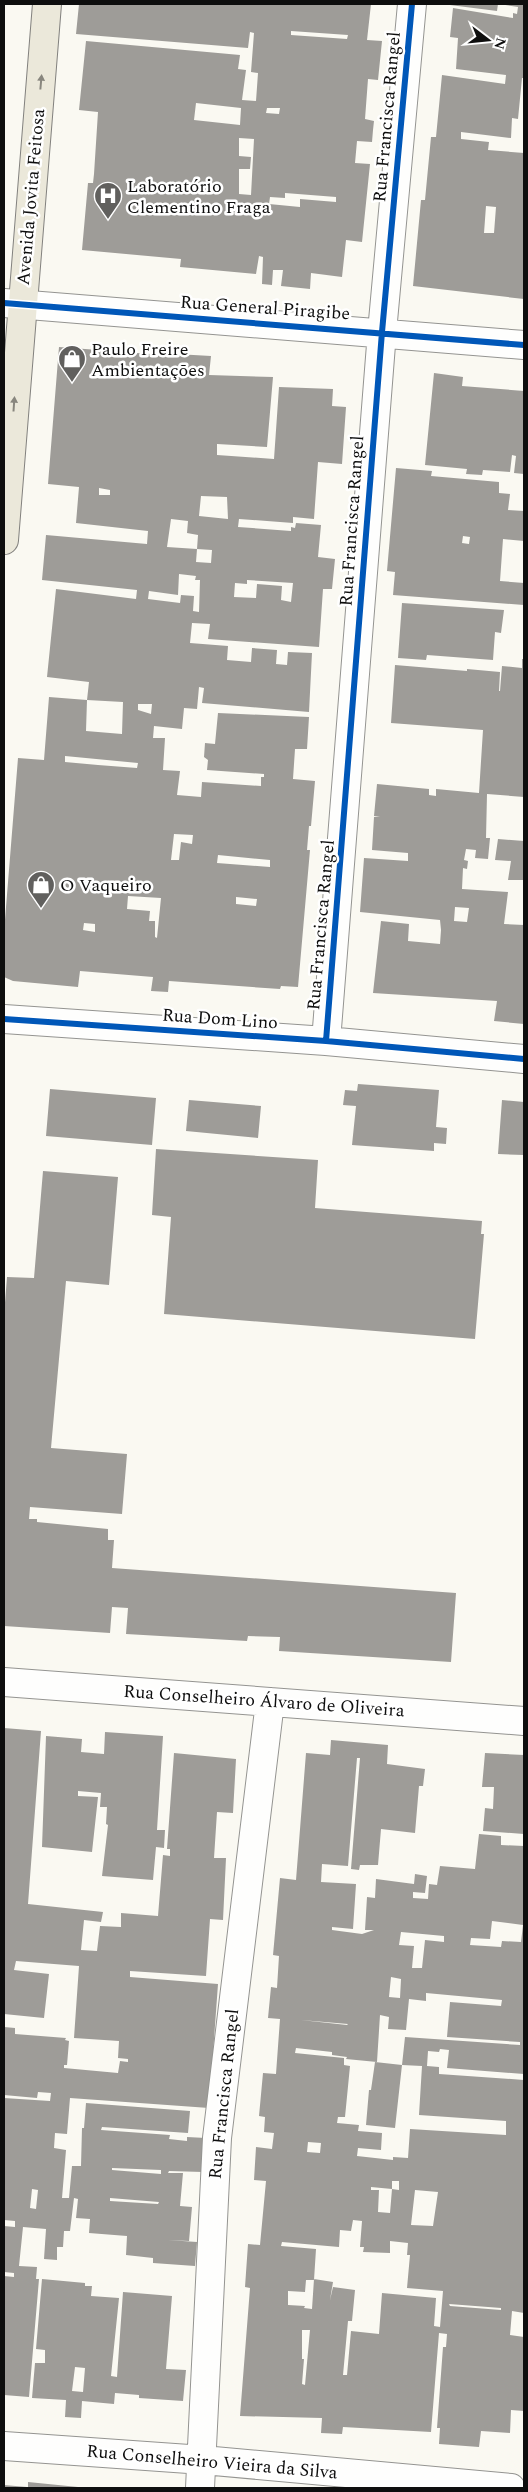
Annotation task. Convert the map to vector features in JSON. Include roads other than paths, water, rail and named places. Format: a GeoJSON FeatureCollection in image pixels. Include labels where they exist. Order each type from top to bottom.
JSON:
{"type":"FeatureCollection","features":[{"type":"Feature","properties":{"kind":"main road","name":"Avenida Jovita Feitosa"},"geometry":{"type":"LineString","coordinates":[[4,540],[13,304],[47,4]]}},
{"type":"Feature","properties":{"kind":"street","name":"Rua Francisca Rangel"},"geometry":{"type":"LineString","coordinates":[[326,1041],[382,332],[412,4]]}},
{"type":"Feature","properties":{"kind":"street","name":"Rua General Piragibe"},"geometry":{"type":"LineString","coordinates":[[13,304],[382,332],[524,345]]}},
{"type":"Feature","properties":{"kind":"street","name":"Rua Dom Lino"},"geometry":{"type":"LineString","coordinates":[[4,1019],[326,1041],[524,1059]]}},
{"type":"Feature","properties":{"kind":"street","name":"Rua Conselheiro Álvaro de Oliveira"},"geometry":{"type":"LineString","coordinates":[[4,1682],[524,1721]]}},
{"type":"Feature","properties":{"kind":"street","name":"Rua Francisca Rangel"},"geometry":{"type":"LineString","coordinates":[[200,2488],[203,2460],[217,2138],[270,1702]]}},
{"type":"Feature","properties":{"kind":"street","name":"Rua Conselheiro Vieira da Silva"},"geometry":{"type":"LineString","coordinates":[[4,2446],[203,2460],[511,2488]]}},
{"type":"Feature","properties":{"kind":"place","name":"Laboratório Clementino Fraga"},"geometry":{"type":"Point","coordinates":[108,220]}},
{"type":"Feature","properties":{"kind":"place","name":"Paulo Freire Ambientações"},"geometry":{"type":"Point","coordinates":[72,383]}},
{"type":"Feature","properties":{"kind":"place","name":"O Vaqueiro"},"geometry":{"type":"Point","coordinates":[41,909]}}]}
